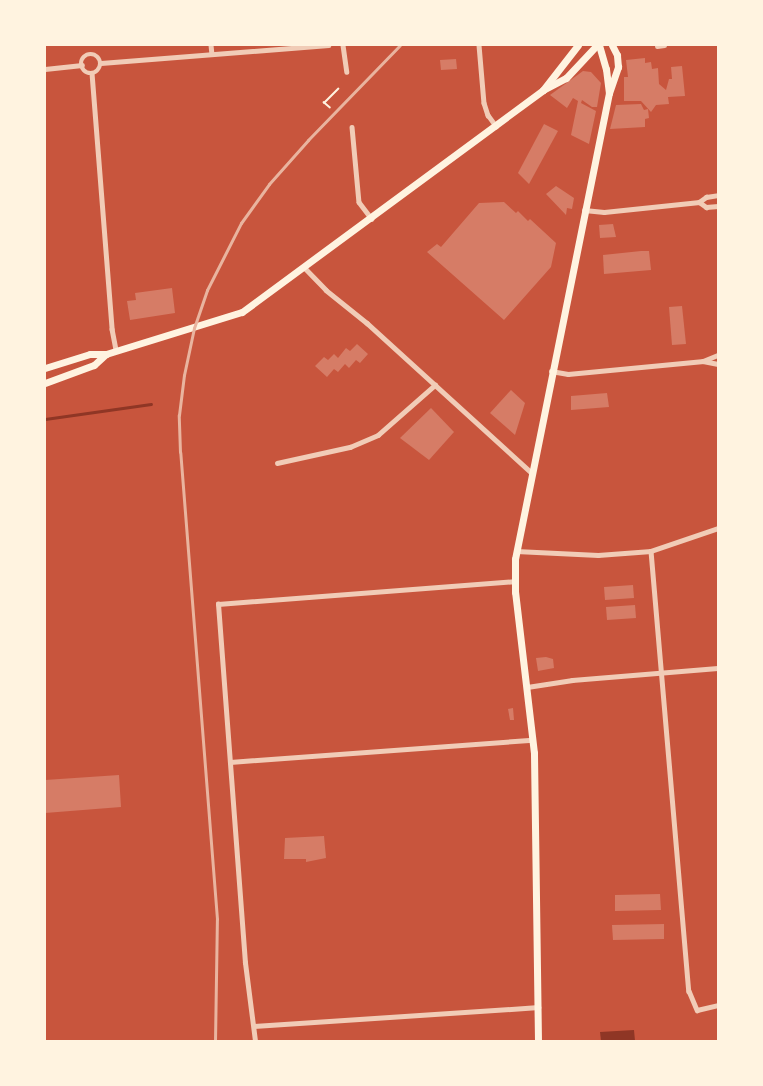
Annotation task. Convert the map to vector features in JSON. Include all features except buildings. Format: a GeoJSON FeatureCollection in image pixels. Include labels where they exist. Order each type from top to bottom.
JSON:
{"type":"FeatureCollection","features":[{"type":"Feature","properties":{"kind":"main road"},"geometry":{"type":"LineString","coordinates":[[543,90],[578,45]]}},
{"type":"Feature","properties":{"kind":"main road"},"geometry":{"type":"LineString","coordinates":[[45,383],[94,365],[106,354],[116,350],[238,315],[372,219],[543,90],[567,78],[598,45]]}},
{"type":"Feature","properties":{"kind":"main road"},"geometry":{"type":"LineString","coordinates":[[598,45],[606,68],[609,93]]}},
{"type":"Feature","properties":{"kind":"main road"},"geometry":{"type":"LineString","coordinates":[[612,45],[617,54]]}},
{"type":"Feature","properties":{"kind":"main road"},"geometry":{"type":"LineString","coordinates":[[538,1041],[533,740],[514,581],[516,551],[584,210],[609,93],[615,79],[617,54],[621,45]]}},
{"type":"Feature","properties":{"kind":"main road"},"geometry":{"type":"LineString","coordinates":[[45,368],[90,354],[106,354]]}},
{"type":"Feature","properties":{"kind":"street"},"geometry":{"type":"LineString","coordinates":[[89,45],[90,54]]}},
{"type":"Feature","properties":{"kind":"street"},"geometry":{"type":"LineString","coordinates":[[212,45],[212,54]]}},
{"type":"Feature","properties":{"kind":"street"},"geometry":{"type":"LineString","coordinates":[[101,63],[328,45]]}},
{"type":"Feature","properties":{"kind":"street"},"geometry":{"type":"LineString","coordinates":[[343,45],[347,72]]}},
{"type":"Feature","properties":{"kind":"street"},"geometry":{"type":"LineString","coordinates":[[479,45],[484,103],[488,115],[496,126]]}},
{"type":"Feature","properties":{"kind":"street"},"geometry":{"type":"LineString","coordinates":[[657,46],[664,45]]}},
{"type":"Feature","properties":{"kind":"street"},"geometry":{"type":"LineString","coordinates":[[90,54],[97,56],[101,63],[98,70],[92,73],[85,71],[82,65],[84,57],[90,54]]}},
{"type":"Feature","properties":{"kind":"street"},"geometry":{"type":"LineString","coordinates":[[45,69],[82,65]]}},
{"type":"Feature","properties":{"kind":"street"},"geometry":{"type":"LineString","coordinates":[[92,73],[112,329],[116,350]]}},
{"type":"Feature","properties":{"kind":"street"},"geometry":{"type":"LineString","coordinates":[[352,126],[359,202],[372,219]]}},
{"type":"Feature","properties":{"kind":"street"},"geometry":{"type":"LineString","coordinates":[[584,210],[604,212],[699,202],[706,197],[718,195]]}},
{"type":"Feature","properties":{"kind":"street"},"geometry":{"type":"LineString","coordinates":[[699,202],[706,207],[718,206]]}},
{"type":"Feature","properties":{"kind":"street"},"geometry":{"type":"LineString","coordinates":[[304,267],[326,290],[531,472]]}},
{"type":"Feature","properties":{"kind":"street"},"geometry":{"type":"LineString","coordinates":[[551,371],[568,374],[703,361],[718,355]]}},
{"type":"Feature","properties":{"kind":"street"},"geometry":{"type":"LineString","coordinates":[[703,361],[718,364]]}},
{"type":"Feature","properties":{"kind":"street"},"geometry":{"type":"LineString","coordinates":[[277,463],[350,447],[378,435],[435,385]]}},
{"type":"Feature","properties":{"kind":"street"},"geometry":{"type":"LineString","coordinates":[[516,551],[598,555],[651,551],[718,528]]}},
{"type":"Feature","properties":{"kind":"street"},"geometry":{"type":"LineString","coordinates":[[651,551],[689,991],[697,1010],[718,1005]]}},
{"type":"Feature","properties":{"kind":"street"},"geometry":{"type":"LineString","coordinates":[[255,1041],[245,963],[218,604],[514,581]]}},
{"type":"Feature","properties":{"kind":"street"},"geometry":{"type":"LineString","coordinates":[[527,687],[718,668]]}},
{"type":"Feature","properties":{"kind":"street"},"geometry":{"type":"LineString","coordinates":[[230,762],[533,740]]}},
{"type":"Feature","properties":{"kind":"street"},"geometry":{"type":"LineString","coordinates":[[254,1026],[538,1007]]}},
{"type":"Feature","properties":{"kind":"path"},"geometry":{"type":"LineString","coordinates":[[330,108],[324,103],[338,88]]}},
{"type":"Feature","properties":{"kind":"shaded area"},"geometry":{"type":"Polygon","coordinates":[[[634,1030],[635,1041],[601,1041],[600,1032],[634,1030]]]}},
{"type":"Feature","properties":{"kind":"waterway"},"geometry":{"type":"LineString","coordinates":[[45,419],[151,404]]}},
{"type":"Feature","properties":{"kind":"railway"},"geometry":{"type":"LineString","coordinates":[[215,1041],[217,919],[180,452],[179,415],[184,375],[194,328],[207,290],[241,223],[269,184],[308,140],[400,45]]}}]}
